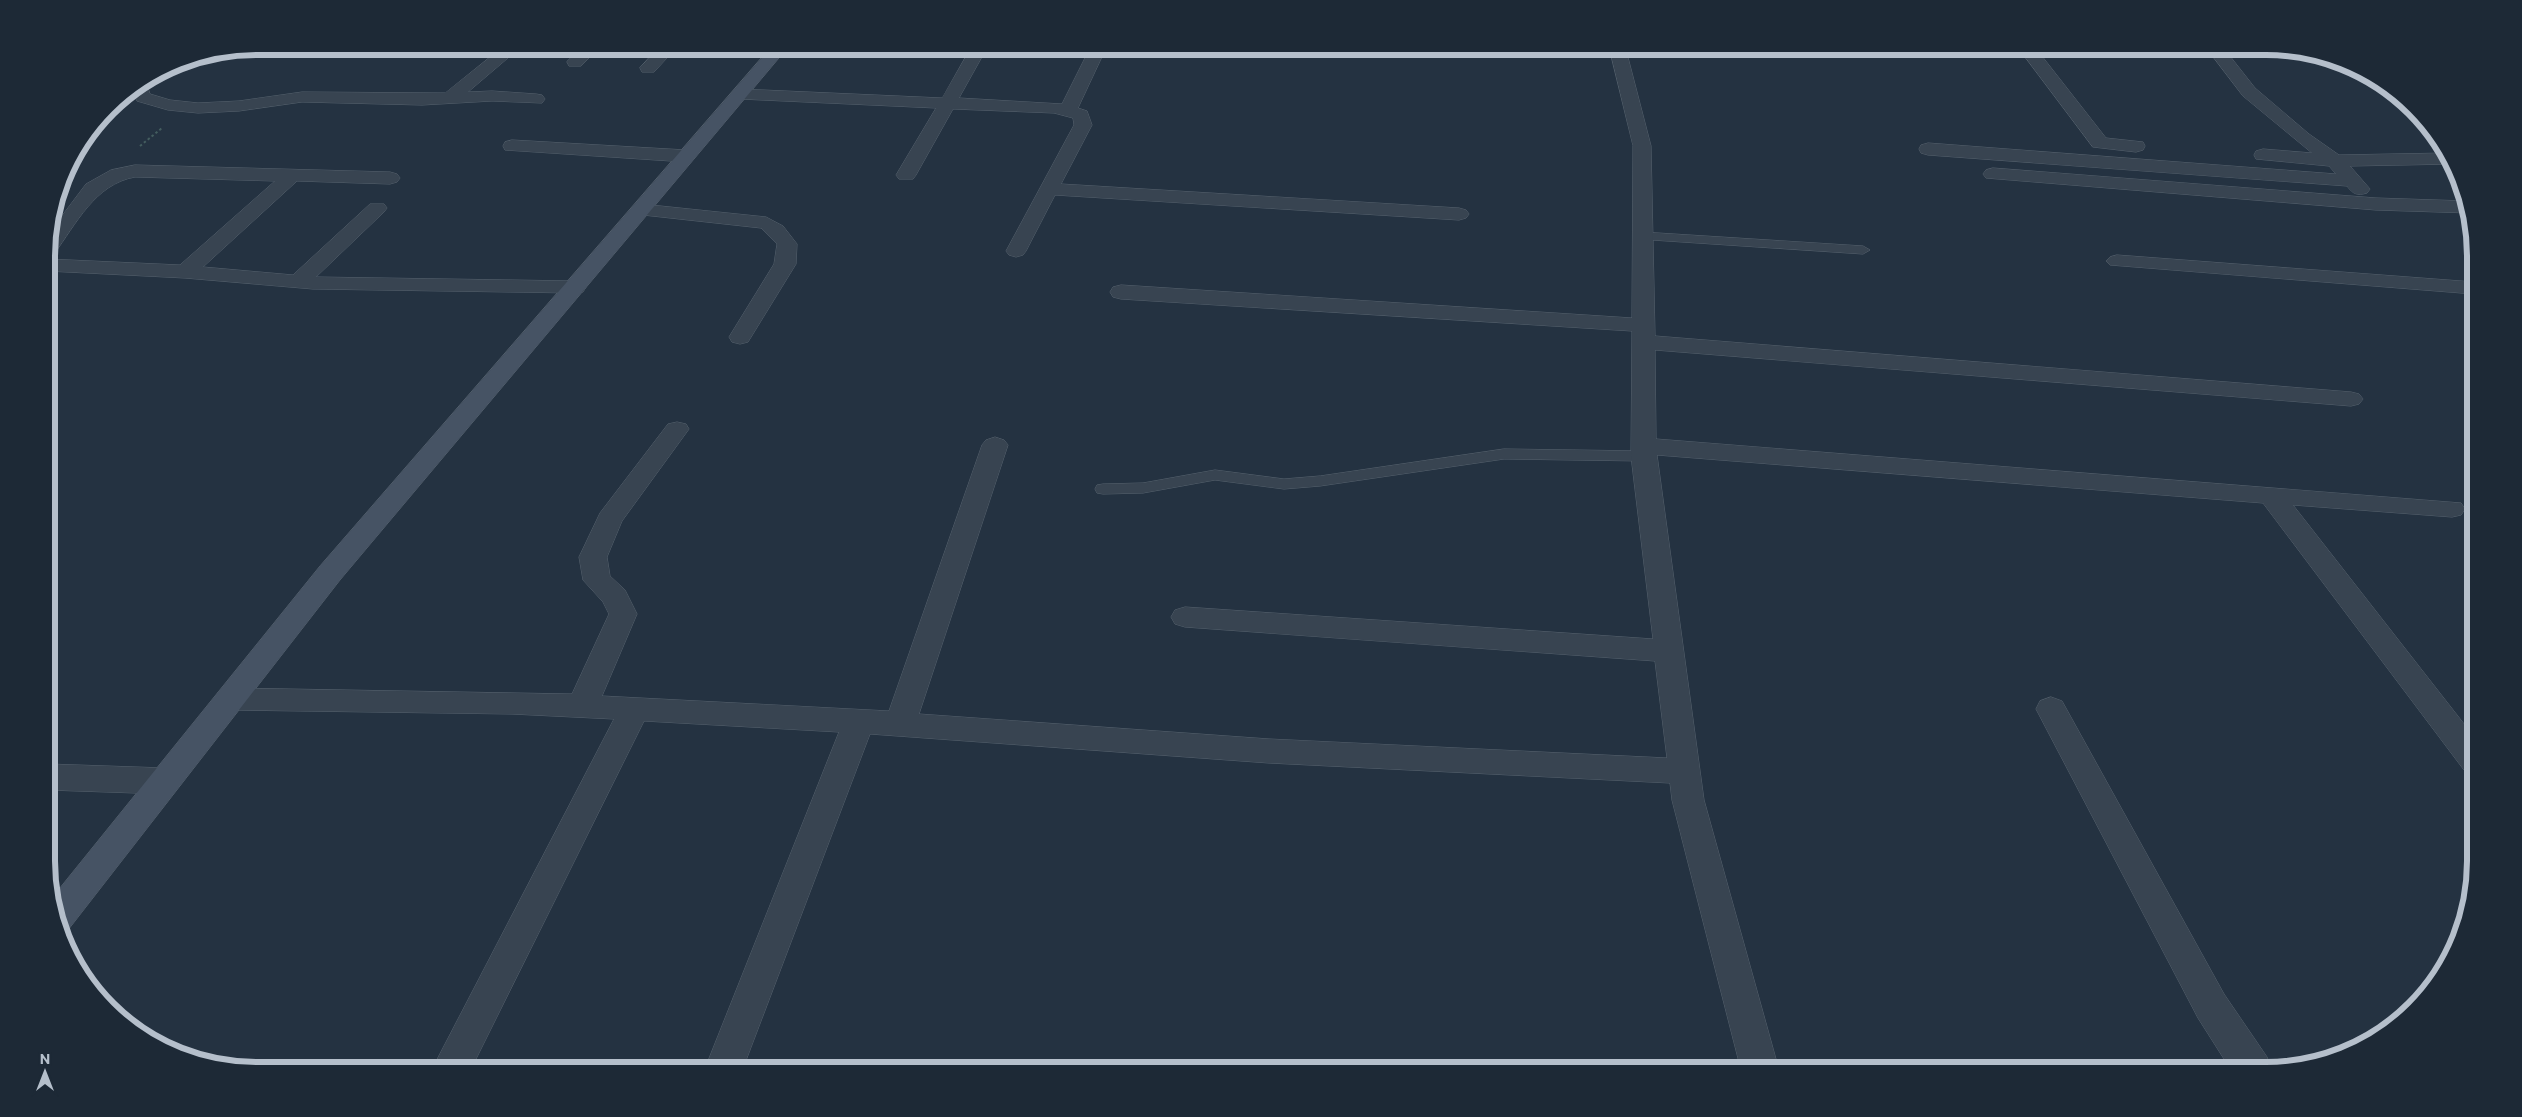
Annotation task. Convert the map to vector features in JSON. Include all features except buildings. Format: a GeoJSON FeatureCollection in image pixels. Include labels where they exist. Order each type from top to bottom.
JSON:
{"type":"FeatureCollection","features":[{"type":"Feature","properties":{"kind":"main road"},"geometry":{"type":"LineString","coordinates":[[62,912],[330,574],[773,55]]}},
{"type":"Feature","properties":{"kind":"street"},"geometry":{"type":"LineString","coordinates":[[450,98],[503,55]]}},
{"type":"Feature","properties":{"kind":"street"},"geometry":{"type":"LineString","coordinates":[[574,62],[582,55]]}},
{"type":"Feature","properties":{"kind":"street"},"geometry":{"type":"LineString","coordinates":[[648,68],[661,55]]}},
{"type":"Feature","properties":{"kind":"street"},"geometry":{"type":"LineString","coordinates":[[906,175],[975,55]]}},
{"type":"Feature","properties":{"kind":"street"},"geometry":{"type":"LineString","coordinates":[[1068,110],[1095,55]]}},
{"type":"Feature","properties":{"kind":"street"},"geometry":{"type":"LineString","coordinates":[[1619,55],[1642,146],[1644,451],[1684,771],[1688,800],[1758,1062]]}},
{"type":"Feature","properties":{"kind":"street"},"geometry":{"type":"LineString","coordinates":[[2032,55],[2100,143],[2149,147]]}},
{"type":"Feature","properties":{"kind":"street"},"geometry":{"type":"LineString","coordinates":[[2220,55],[2250,92],[2303,138],[2335,161],[2376,204]]}},
{"type":"Feature","properties":{"kind":"street"},"geometry":{"type":"LineString","coordinates":[[141,92],[143,97],[168,105],[198,108],[239,106],[302,97],[422,100],[492,96],[536,99]]}},
{"type":"Feature","properties":{"kind":"street"},"geometry":{"type":"LineString","coordinates":[[740,94],[947,102],[1068,110],[1081,115],[1083,125],[1016,251]]}},
{"type":"Feature","properties":{"kind":"street"},"geometry":{"type":"LineString","coordinates":[[512,146],[686,156]]}},
{"type":"Feature","properties":{"kind":"street"},"geometry":{"type":"LineString","coordinates":[[1928,149],[2353,181]]}},
{"type":"Feature","properties":{"kind":"street"},"geometry":{"type":"LineString","coordinates":[[2247,154],[2335,161],[2442,159]]}},
{"type":"Feature","properties":{"kind":"street"},"geometry":{"type":"LineString","coordinates":[[56,239],[94,188],[118,174],[134,171],[390,178]]}},
{"type":"Feature","properties":{"kind":"street"},"geometry":{"type":"LineString","coordinates":[[1993,174],[2376,204],[2461,207]]}},
{"type":"Feature","properties":{"kind":"street"},"geometry":{"type":"LineString","coordinates":[[185,272],[292,176]]}},
{"type":"Feature","properties":{"kind":"street"},"geometry":{"type":"LineString","coordinates":[[1049,189],[1459,214]]}},
{"type":"Feature","properties":{"kind":"street"},"geometry":{"type":"LineString","coordinates":[[298,282],[377,208]]}},
{"type":"Feature","properties":{"kind":"street"},"geometry":{"type":"LineString","coordinates":[[641,210],[766,223],[776,230],[787,244],[785,264],[740,337]]}},
{"type":"Feature","properties":{"kind":"street"},"geometry":{"type":"LineString","coordinates":[[2117,261],[2467,287]]}},
{"type":"Feature","properties":{"kind":"street"},"geometry":{"type":"LineString","coordinates":[[55,265],[185,272],[298,282],[575,287]]}},
{"type":"Feature","properties":{"kind":"street"},"geometry":{"type":"LineString","coordinates":[[1121,292],[1643,334],[2351,400]]}},
{"type":"Feature","properties":{"kind":"street"},"geometry":{"type":"LineString","coordinates":[[582,706],[623,614],[615,597],[597,580],[593,557],[609,519],[677,429]]}},
{"type":"Feature","properties":{"kind":"street"},"geometry":{"type":"LineString","coordinates":[[900,724],[995,445]]}},
{"type":"Feature","properties":{"kind":"street"},"geometry":{"type":"LineString","coordinates":[[1644,451],[2452,509]]}},
{"type":"Feature","properties":{"kind":"street"},"geometry":{"type":"LineString","coordinates":[[2271,495],[2467,749]]}},
{"type":"Feature","properties":{"kind":"street"},"geometry":{"type":"LineString","coordinates":[[1185,617],[1669,651]]}},
{"type":"Feature","properties":{"kind":"street"},"geometry":{"type":"LineString","coordinates":[[230,699],[512,703],[582,706],[859,721],[1269,751],[1684,771]]}},
{"type":"Feature","properties":{"kind":"street"},"geometry":{"type":"LineString","coordinates":[[455,1062],[635,709]]}},
{"type":"Feature","properties":{"kind":"street"},"geometry":{"type":"LineString","coordinates":[[2051,709],[2211,1006],[2248,1062]]}},
{"type":"Feature","properties":{"kind":"street"},"geometry":{"type":"LineString","coordinates":[[726,1062],[859,721]]}},
{"type":"Feature","properties":{"kind":"street"},"geometry":{"type":"LineString","coordinates":[[55,777],[166,781]]}},
{"type":"Feature","properties":{"kind":"lane"},"geometry":{"type":"LineString","coordinates":[[1642,236],[1863,250]]}},
{"type":"Feature","properties":{"kind":"lane"},"geometry":{"type":"LineString","coordinates":[[1103,489],[1143,488],[1215,475],[1284,484],[1320,481],[1504,454],[1644,451]]}},
{"type":"Feature","properties":{"kind":"path"},"geometry":{"type":"LineString","coordinates":[[118,174],[142,144],[161,129],[198,108]]}}]}
